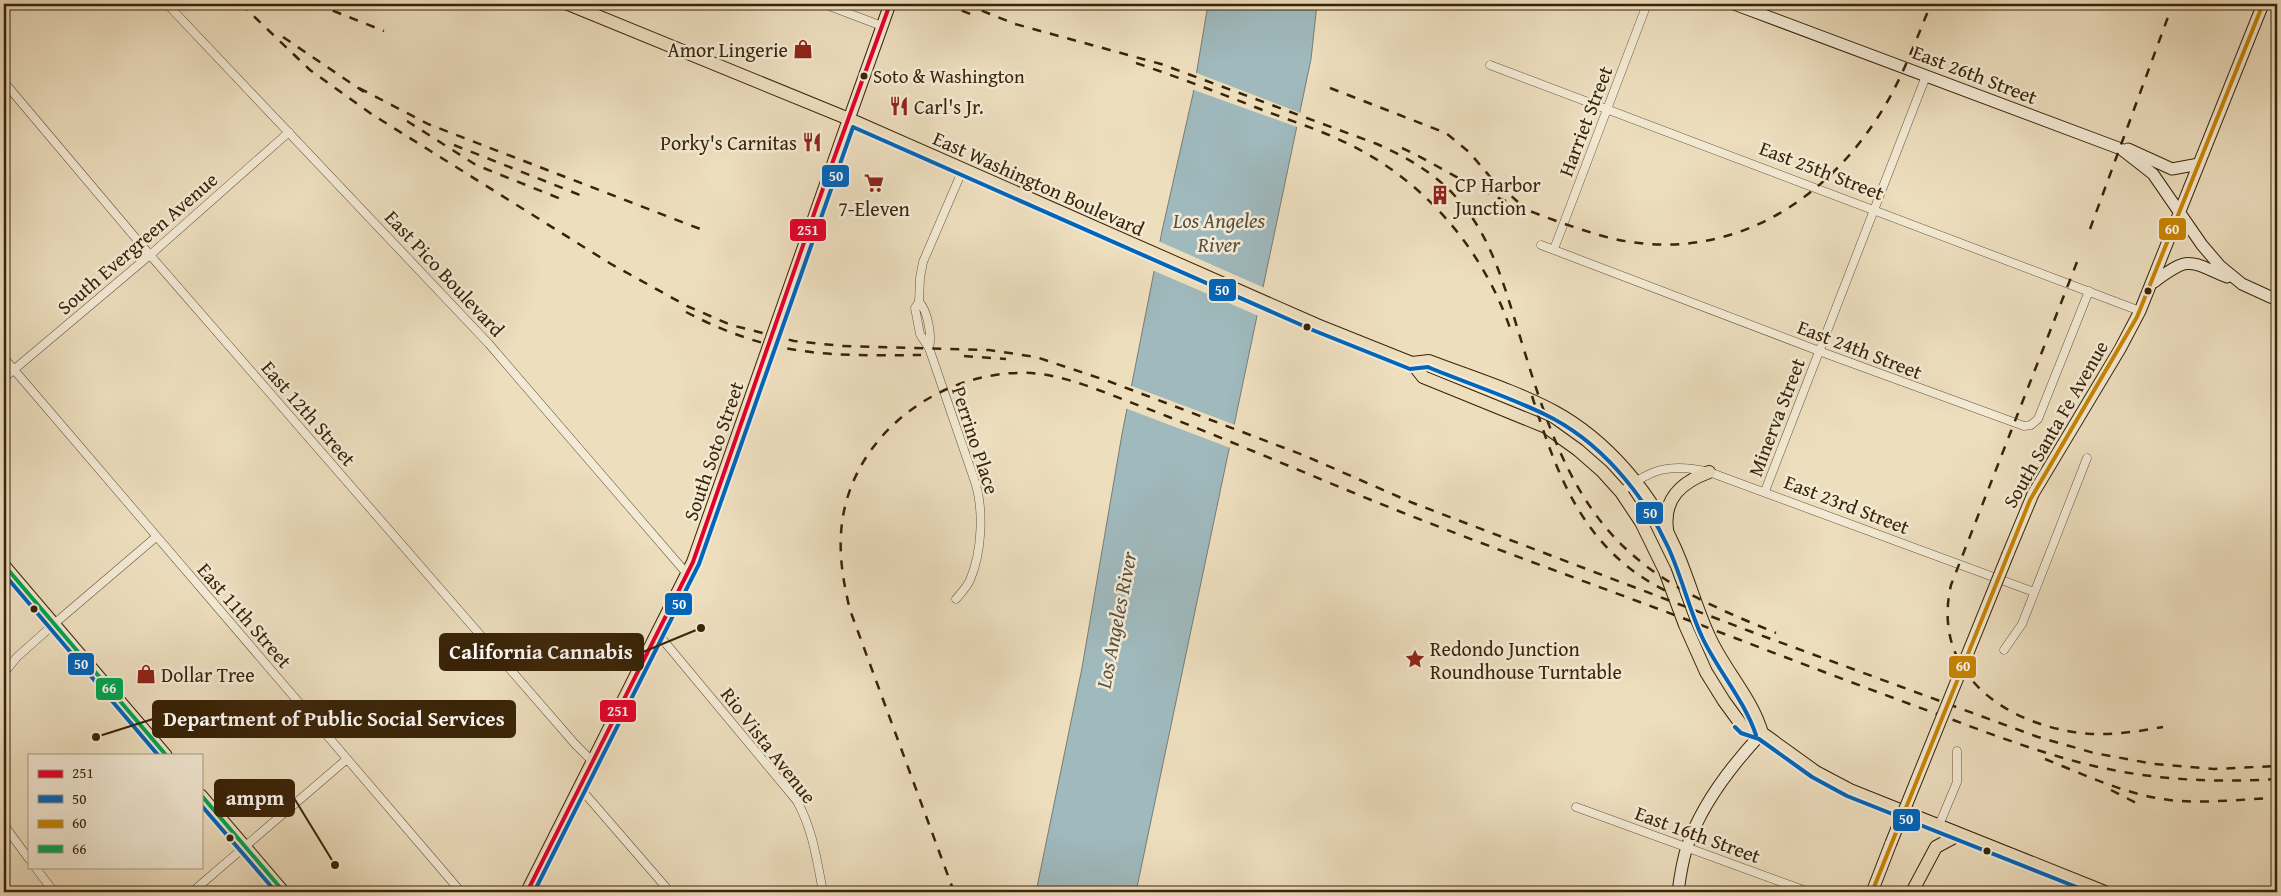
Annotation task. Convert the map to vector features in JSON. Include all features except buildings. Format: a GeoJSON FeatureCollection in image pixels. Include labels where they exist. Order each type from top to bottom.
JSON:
{"type":"FeatureCollection","features":[{"type":"Feature","properties":{"kind":"main road","name":"East Washington Boulevard"},"geometry":{"type":"LineString","coordinates":[[568,4],[849,119],[1281,310],[1412,363],[1429,361],[1557,413],[1604,448],[1634,481],[1667,531],[1709,635],[1728,671],[1756,712],[1762,733]]}},
{"type":"Feature","properties":{"kind":"main road","name":"South Soto Street"},"geometry":{"type":"LineString","coordinates":[[527,892],[688,575],[890,4]]}},
{"type":"Feature","properties":{"kind":"main road","name":"East 26th Street"},"geometry":{"type":"LineString","coordinates":[[1734,4],[2121,149],[2153,174],[2180,212]]}},
{"type":"Feature","properties":{"kind":"main road","name":"South Santa Fe Avenue"},"geometry":{"type":"LineString","coordinates":[[1872,892],[2033,494],[2120,349],[2140,311],[2153,283],[2263,4]]}},
{"type":"Feature","properties":{"kind":"main road"},"geometry":{"type":"LineString","coordinates":[[2105,143],[2134,152],[2172,170],[2199,164]]}},
{"type":"Feature","properties":{"kind":"main road"},"geometry":{"type":"LineString","coordinates":[[2180,212],[2207,252],[2227,273],[2242,284]]}},
{"type":"Feature","properties":{"kind":"main road"},"geometry":{"type":"LineString","coordinates":[[2153,283],[2176,265],[2186,262],[2277,300]]}},
{"type":"Feature","properties":{"kind":"main road","name":"East Washington Boulevard"},"geometry":{"type":"LineString","coordinates":[[1412,363],[1423,378],[1546,428],[1590,460],[1621,492],[1651,539],[1693,645],[1724,702],[1743,727],[1762,733],[1816,772],[1850,790],[2105,892]]}},
{"type":"Feature","properties":{"kind":"main road"},"geometry":{"type":"LineString","coordinates":[[1667,531],[1667,511],[1675,492],[1690,480],[1709,472]]}},
{"type":"Feature","properties":{"kind":"main road"},"geometry":{"type":"LineString","coordinates":[[4,565],[165,754]]}},
{"type":"Feature","properties":{"kind":"main road"},"geometry":{"type":"LineString","coordinates":[[1678,892],[1687,847],[1707,806],[1742,754],[1762,733]]}},
{"type":"Feature","properties":{"kind":"main road"},"geometry":{"type":"LineString","coordinates":[[202,796],[284,892]]}},
{"type":"Feature","properties":{"kind":"main road"},"geometry":{"type":"LineString","coordinates":[[1912,892],[1936,847],[1960,834]]}},
{"type":"Feature","properties":{"kind":"street","name":"East Pico Boulevard"},"geometry":{"type":"LineString","coordinates":[[167,4],[489,344],[688,575]]}},
{"type":"Feature","properties":{"kind":"street"},"geometry":{"type":"LineString","coordinates":[[824,4],[882,26]]}},
{"type":"Feature","properties":{"kind":"street","name":"Harriet Street"},"geometry":{"type":"LineString","coordinates":[[1554,249],[1647,4]]}},
{"type":"Feature","properties":{"kind":"street","name":"East 25th Street"},"geometry":{"type":"LineString","coordinates":[[1490,65],[2140,311]]}},
{"type":"Feature","properties":{"kind":"street","name":"Minerva Street"},"geometry":{"type":"LineString","coordinates":[[1765,491],[1926,76]]}},
{"type":"Feature","properties":{"kind":"street","name":"East 12th Street"},"geometry":{"type":"LineString","coordinates":[[4,82],[150,255],[568,736],[593,762]]}},
{"type":"Feature","properties":{"kind":"street","name":"South Evergreen Avenue"},"geometry":{"type":"LineString","coordinates":[[4,378],[150,255],[289,132]]}},
{"type":"Feature","properties":{"kind":"street","name":"Perrino Place"},"geometry":{"type":"LineString","coordinates":[[956,599],[970,579],[980,532],[981,504],[974,477],[929,348],[931,338],[924,306],[918,302],[923,262],[963,169]]}},
{"type":"Feature","properties":{"kind":"street","name":"East 24th Street"},"geometry":{"type":"LineString","coordinates":[[1542,244],[2014,424],[2031,425],[2038,419],[2089,291]]}},
{"type":"Feature","properties":{"kind":"street","name":"East 11th Street"},"geometry":{"type":"LineString","coordinates":[[4,358],[461,892]]}},
{"type":"Feature","properties":{"kind":"street"},"geometry":{"type":"LineString","coordinates":[[2004,650],[2022,624],[2087,458]]}},
{"type":"Feature","properties":{"kind":"street","name":"East 23rd Street"},"geometry":{"type":"LineString","coordinates":[[1621,492],[1634,481],[1658,469],[1679,467],[1709,472],[1765,491],[2034,592]]}},
{"type":"Feature","properties":{"kind":"street"},"geometry":{"type":"LineString","coordinates":[[4,673],[17,657],[156,537]]}},
{"type":"Feature","properties":{"kind":"street","name":"Rio Vista Avenue"},"geometry":{"type":"LineString","coordinates":[[658,634],[797,802],[806,817],[813,841],[823,892]]}},
{"type":"Feature","properties":{"kind":"street"},"geometry":{"type":"LineString","coordinates":[[1939,825],[1957,782],[1957,750]]}},
{"type":"Feature","properties":{"kind":"street"},"geometry":{"type":"LineString","coordinates":[[192,892],[347,759]]}},
{"type":"Feature","properties":{"kind":"street"},"geometry":{"type":"LineString","coordinates":[[580,788],[670,892]]}},
{"type":"Feature","properties":{"kind":"street","name":"East 16th Street"},"geometry":{"type":"LineString","coordinates":[[1576,807],[1809,892]]}},
{"type":"Feature","properties":{"kind":"street"},"geometry":{"type":"LineString","coordinates":[[4,825],[28,857]]}},
{"type":"Feature","properties":{"kind":"street"},"geometry":{"type":"LineString","coordinates":[[36,868],[54,892]]}},
{"type":"Feature","properties":{"kind":"water","name":"Los Angeles River"},"geometry":{"type":"Polygon","coordinates":[[[1208,4],[1317,4],[1311,59],[1136,892],[1036,892],[1082,668],[1122,434],[1162,231],[1193,94],[1208,4]]]}},
{"type":"Feature","properties":{"kind":"pier"},"geometry":{"type":"Polygon","coordinates":[[[1194,72],[1303,114],[1300,128],[1191,89],[1194,72]]]}},
{"type":"Feature","properties":{"kind":"pier"},"geometry":{"type":"Polygon","coordinates":[[[1158,241],[1267,289],[1261,317],[1152,270],[1158,241]]]}},
{"type":"Feature","properties":{"kind":"pier"},"geometry":{"type":"Polygon","coordinates":[[[1129,385],[1238,426],[1233,449],[1125,408],[1129,385]]]}},
{"type":"Feature","properties":{"kind":"railway"},"geometry":{"type":"LineString","coordinates":[[241,4],[310,70],[373,115],[611,264],[687,306],[731,325],[794,341],[842,346],[989,350],[1036,357],[1108,381],[1303,455],[1413,503],[1752,632],[2038,737],[2094,753],[2154,764],[2214,769],[2277,766]]}},
{"type":"Feature","properties":{"kind":"railway"},"geometry":{"type":"LineString","coordinates":[[316,4],[384,31]]}},
{"type":"Feature","properties":{"kind":"railway"},"geometry":{"type":"LineString","coordinates":[[945,4],[978,17]]}},
{"type":"Feature","properties":{"kind":"railway"},"geometry":{"type":"LineString","coordinates":[[965,4],[1015,24],[1161,64],[1377,144],[1428,172],[1447,187],[1467,210],[1486,241],[1500,275],[1552,433],[1563,459],[1590,507],[1625,548],[1664,578],[1707,603],[1776,633]]}},
{"type":"Feature","properties":{"kind":"railway"},"geometry":{"type":"LineString","coordinates":[[1402,148],[1493,196],[1599,235],[1641,243],[1682,244],[1721,237],[1758,224],[1793,205],[1824,181],[1853,151],[1878,117],[1894,90],[1931,4]]}},
{"type":"Feature","properties":{"kind":"railway"},"geometry":{"type":"LineString","coordinates":[[2090,229],[2168,17]]}},
{"type":"Feature","properties":{"kind":"railway"},"geometry":{"type":"LineString","coordinates":[[283,37],[364,92]]}},
{"type":"Feature","properties":{"kind":"railway"},"geometry":{"type":"LineString","coordinates":[[1136,63],[1325,133],[1362,151],[1388,167],[1412,185],[1454,228],[1488,278],[1512,334]]}},
{"type":"Feature","properties":{"kind":"railway"},"geometry":{"type":"LineString","coordinates":[[359,88],[428,124],[708,232]]}},
{"type":"Feature","properties":{"kind":"railway"},"geometry":{"type":"LineString","coordinates":[[1330,88],[1446,133],[1469,152],[1492,179],[1518,202]]}},
{"type":"Feature","properties":{"kind":"railway"},"geometry":{"type":"LineString","coordinates":[[407,121],[476,165],[566,201]]}},
{"type":"Feature","properties":{"kind":"railway"},"geometry":{"type":"LineString","coordinates":[[454,145],[580,195]]}},
{"type":"Feature","properties":{"kind":"railway"},"geometry":{"type":"LineString","coordinates":[[2077,262],[1951,585],[1948,617],[1953,646],[1965,671],[1983,691],[2006,708],[2032,721],[2061,730],[2091,734],[2119,733],[2163,727]]}},
{"type":"Feature","properties":{"kind":"railway"},"geometry":{"type":"LineString","coordinates":[[686,312],[746,338],[801,351],[857,355],[921,355]]}},
{"type":"Feature","properties":{"kind":"railway"},"geometry":{"type":"LineString","coordinates":[[964,356],[1006,359]]}},
{"type":"Feature","properties":{"kind":"railway"},"geometry":{"type":"LineString","coordinates":[[954,892],[850,610],[841,561],[842,524],[844,511],[854,481],[869,453],[889,429],[913,409],[940,392],[969,381],[1000,374],[1031,373],[1046,375],[1088,386],[1190,425],[1377,503],[1473,540],[1892,698],[2049,754],[2117,771],[2162,777],[2231,781],[2277,779]]}},
{"type":"Feature","properties":{"kind":"railway"},"geometry":{"type":"LineString","coordinates":[[1532,396],[1552,455],[1564,483],[1594,533],[1614,555],[1638,574],[1666,591]]}},
{"type":"Feature","properties":{"kind":"railway"},"geometry":{"type":"LineString","coordinates":[[2045,759],[2106,784],[2138,794],[2169,800],[2196,802],[2277,798]]}},
{"type":"Feature","properties":{"kind":"railway"},"geometry":{"type":"LineString","coordinates":[[2111,790],[2142,806]]}},
{"type":"Feature","properties":{"kind":"transit line","name":"251"},"geometry":{"type":"LineString","coordinates":[[527,892],[693,562],[816,208],[890,4]]}},
{"type":"Feature","properties":{"kind":"transit line","name":"60"},"geometry":{"type":"LineString","coordinates":[[1872,892],[2030,500],[2137,317],[2263,4]]}},
{"type":"Feature","properties":{"kind":"transit line","name":"50"},"geometry":{"type":"LineString","coordinates":[[534,892],[699,564],[853,127],[1315,331],[1410,369],[1428,367],[1516,401],[1564,425],[1601,453],[1646,507],[1673,558],[1703,639],[1745,710],[1756,735]]}},
{"type":"Feature","properties":{"kind":"transit line","name":"66"},"geometry":{"type":"LineString","coordinates":[[4,565],[165,754]]}},
{"type":"Feature","properties":{"kind":"transit line","name":"50"},"geometry":{"type":"LineString","coordinates":[[4,574],[157,754]]}},
{"type":"Feature","properties":{"kind":"transit line","name":"50"},"geometry":{"type":"LineString","coordinates":[[1735,727],[1741,733],[1759,739],[1812,777],[1847,796],[2089,892]]}},
{"type":"Feature","properties":{"kind":"transit line","name":"66"},"geometry":{"type":"LineString","coordinates":[[202,796],[284,892]]}},
{"type":"Feature","properties":{"kind":"transit line","name":"50"},"geometry":{"type":"LineString","coordinates":[[202,806],[276,892]]}},
{"type":"Feature","properties":{"kind":"place","name":"Amor Lingerie"},"geometry":{"type":"Point","coordinates":[803,49]}},
{"type":"Feature","properties":{"kind":"place","name":"Soto & Washington"},"geometry":{"type":"Point","coordinates":[864,76]}},
{"type":"Feature","properties":{"kind":"place","name":"Carl's Jr."},"geometry":{"type":"Point","coordinates":[899,106]}},
{"type":"Feature","properties":{"kind":"place","name":"Porky's Carnitas"},"geometry":{"type":"Point","coordinates":[812,142]}},
{"type":"Feature","properties":{"kind":"place","name":"7-Eleven"},"geometry":{"type":"Point","coordinates":[874,183]}},
{"type":"Feature","properties":{"kind":"place","name":"CP Harbor Junction"},"geometry":{"type":"Point","coordinates":[1440,195]}},
{"type":"Feature","properties":{"kind":"place","name":"California Cannabis"},"geometry":{"type":"Point","coordinates":[701,628]}},
{"type":"Feature","properties":{"kind":"place","name":"Redondo Junction Roundhouse Turntable"},"geometry":{"type":"Point","coordinates":[1415,659]}},
{"type":"Feature","properties":{"kind":"place","name":"Dollar Tree"},"geometry":{"type":"Point","coordinates":[146,674]}},
{"type":"Feature","properties":{"kind":"place","name":"Department of Public Social Services"},"geometry":{"type":"Point","coordinates":[96,737]}},
{"type":"Feature","properties":{"kind":"place","name":"ampm"},"geometry":{"type":"Point","coordinates":[335,865]}}]}
